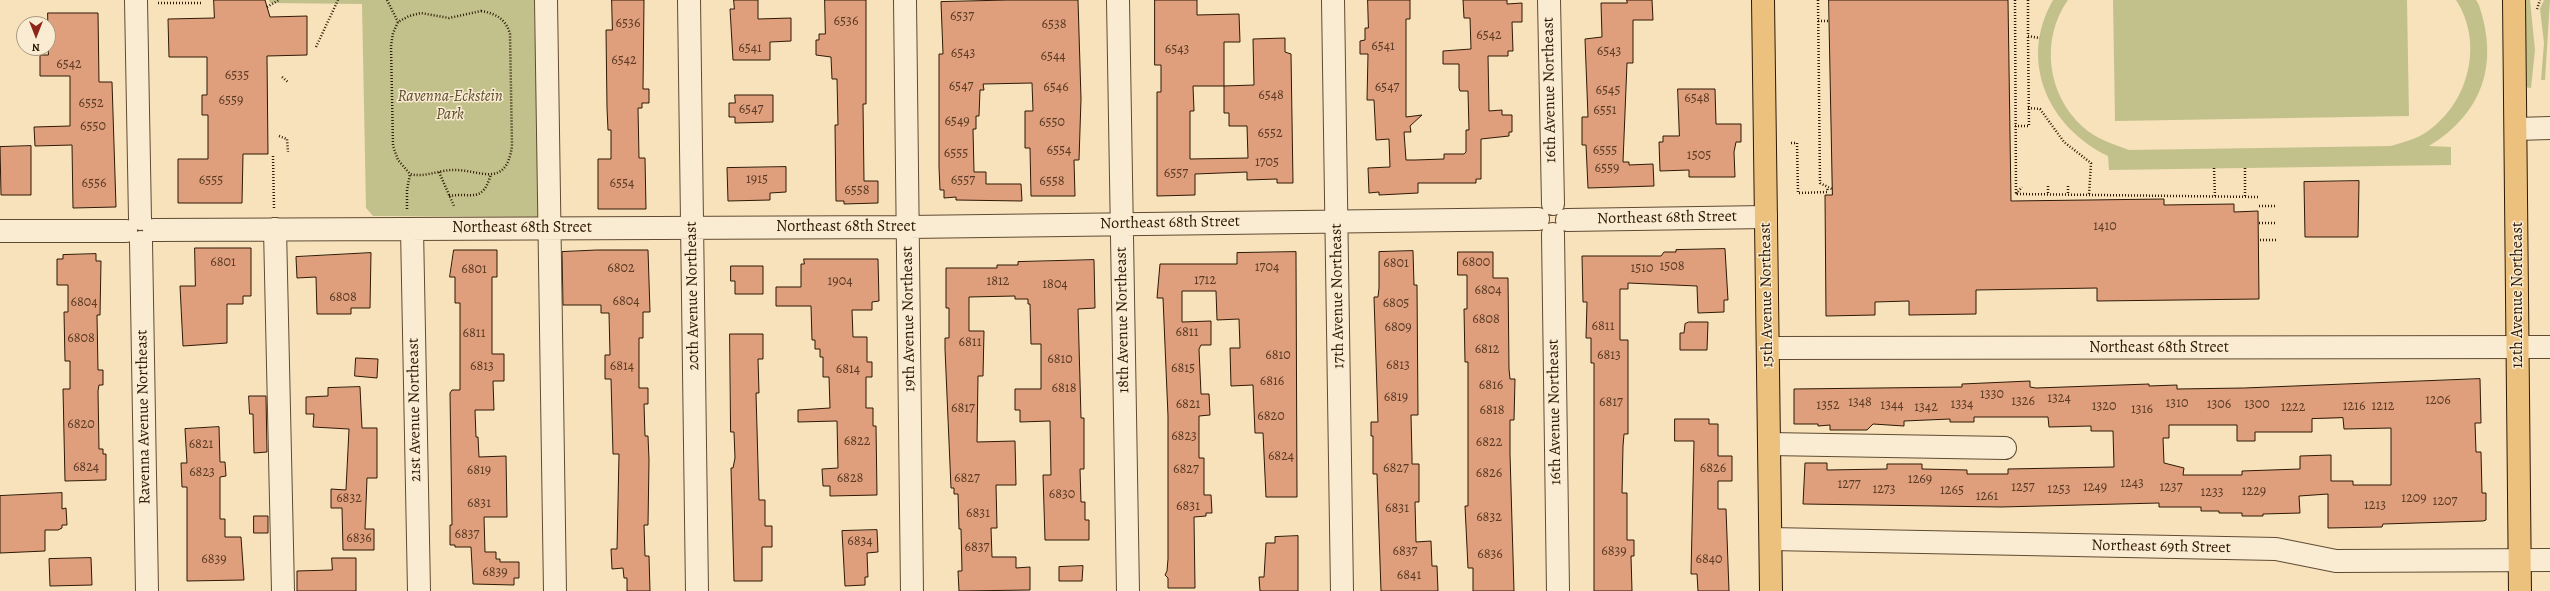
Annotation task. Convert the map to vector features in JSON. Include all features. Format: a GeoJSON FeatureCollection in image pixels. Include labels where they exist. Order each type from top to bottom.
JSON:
{"type":"FeatureCollection","features":[{"type":"Feature","properties":{"kind":"main road","name":"15th Avenue Northeast"},"geometry":{"type":"LineString","coordinates":[[1763,0],[1771,591]]}},
{"type":"Feature","properties":{"kind":"main road","name":"12th Avenue Northeast"},"geometry":{"type":"LineString","coordinates":[[2514,0],[2520,591]]}},
{"type":"Feature","properties":{"kind":"street","name":"Ravenna Avenue Northeast"},"geometry":{"type":"LineString","coordinates":[[136,0],[147,591]]}},
{"type":"Feature","properties":{"kind":"street"},"geometry":{"type":"LineString","coordinates":[[546,0],[555,591]]}},
{"type":"Feature","properties":{"kind":"street","name":"20th Avenue Northeast"},"geometry":{"type":"LineString","coordinates":[[689,0],[697,591]]}},
{"type":"Feature","properties":{"kind":"street","name":"19th Avenue Northeast"},"geometry":{"type":"LineString","coordinates":[[905,0],[912,591]]}},
{"type":"Feature","properties":{"kind":"street","name":"18th Avenue Northeast"},"geometry":{"type":"LineString","coordinates":[[1118,0],[1128,591]]}},
{"type":"Feature","properties":{"kind":"street","name":"17th Avenue Northeast"},"geometry":{"type":"LineString","coordinates":[[1333,0],[1342,591]]}},
{"type":"Feature","properties":{"kind":"street","name":"16th Avenue Northeast"},"geometry":{"type":"LineString","coordinates":[[1549,0],[1558,591]]}},
{"type":"Feature","properties":{"kind":"street"},"geometry":{"type":"LineString","coordinates":[[2516,129],[2550,128]]}},
{"type":"Feature","properties":{"kind":"street","name":"Northeast 68th Street"},"geometry":{"type":"LineString","coordinates":[[0,231],[140,231],[278,219],[409,222],[549,228],[692,228],[908,227],[1766,217]]}},
{"type":"Feature","properties":{"kind":"street"},"geometry":{"type":"LineString","coordinates":[[278,219],[284,591]]}},
{"type":"Feature","properties":{"kind":"street","name":"21st Avenue Northeast"},"geometry":{"type":"LineString","coordinates":[[409,222],[419,591]]}},
{"type":"Feature","properties":{"kind":"street","name":"Northeast 68th Street"},"geometry":{"type":"LineString","coordinates":[[1768,348],[2550,347]]}},
{"type":"Feature","properties":{"kind":"street"},"geometry":{"type":"LineString","coordinates":[[1769,444],[2005,448]]}},
{"type":"Feature","properties":{"kind":"street","name":"Northeast 69th Street"},"geometry":{"type":"LineString","coordinates":[[1771,539],[2276,549],[2336,561],[2550,560]]}},
{"type":"Feature","properties":{"kind":"path"},"geometry":{"type":"LineString","coordinates":[[267,7],[278,0]]}},
{"type":"Feature","properties":{"kind":"path"},"geometry":{"type":"LineString","coordinates":[[316,47],[338,0]]}},
{"type":"Feature","properties":{"kind":"path"},"geometry":{"type":"LineString","coordinates":[[387,0],[398,22]]}},
{"type":"Feature","properties":{"kind":"path"},"geometry":{"type":"LineString","coordinates":[[1818,0],[1820,183],[1832,189]]}},
{"type":"Feature","properties":{"kind":"path"},"geometry":{"type":"LineString","coordinates":[[2015,0],[2016,194]]}},
{"type":"Feature","properties":{"kind":"path"},"geometry":{"type":"LineString","coordinates":[[2016,126],[2029,126],[2028,0]]}},
{"type":"Feature","properties":{"kind":"path"},"geometry":{"type":"LineString","coordinates":[[2536,9],[2540,0]]}},
{"type":"Feature","properties":{"kind":"path"},"geometry":{"type":"LineString","coordinates":[[158,2],[202,3]]}},
{"type":"Feature","properties":{"kind":"path"},"geometry":{"type":"LineString","coordinates":[[481,11],[500,18],[508,27],[511,40],[512,146],[505,164],[491,174],[485,176],[457,170],[422,175],[410,174],[398,160],[394,146],[392,46],[393,33],[398,22],[408,16],[421,14],[449,18],[481,11]]}},
{"type":"Feature","properties":{"kind":"path"},"geometry":{"type":"LineString","coordinates":[[1818,21],[1830,21]]}},
{"type":"Feature","properties":{"kind":"path"},"geometry":{"type":"LineString","coordinates":[[2028,36],[2040,38]]}},
{"type":"Feature","properties":{"kind":"path"},"geometry":{"type":"LineString","coordinates":[[282,77],[288,82]]}},
{"type":"Feature","properties":{"kind":"path"},"geometry":{"type":"LineString","coordinates":[[2028,108],[2040,108],[2064,142],[2091,164],[2089,195]]}},
{"type":"Feature","properties":{"kind":"path"},"geometry":{"type":"LineString","coordinates":[[279,136],[287,139],[288,152]]}},
{"type":"Feature","properties":{"kind":"path"},"geometry":{"type":"LineString","coordinates":[[1791,143],[1797,143],[1798,193],[1827,192],[1828,187]]}},
{"type":"Feature","properties":{"kind":"path"},"geometry":{"type":"LineString","coordinates":[[2016,146],[2021,146]]}},
{"type":"Feature","properties":{"kind":"path"},"geometry":{"type":"LineString","coordinates":[[273,156],[273,209],[278,219]]}},
{"type":"Feature","properties":{"kind":"path"},"geometry":{"type":"LineString","coordinates":[[2016,164],[2021,164]]}},
{"type":"Feature","properties":{"kind":"path"},"geometry":{"type":"LineString","coordinates":[[2214,168],[2215,197]]}},
{"type":"Feature","properties":{"kind":"path"},"geometry":{"type":"LineString","coordinates":[[2245,168],[2246,197]]}},
{"type":"Feature","properties":{"kind":"path"},"geometry":{"type":"LineString","coordinates":[[439,172],[454,206]]}},
{"type":"Feature","properties":{"kind":"path"},"geometry":{"type":"LineString","coordinates":[[409,222],[406,190],[410,174]]}},
{"type":"Feature","properties":{"kind":"path"},"geometry":{"type":"LineString","coordinates":[[450,196],[481,193],[486,188],[491,174]]}},
{"type":"Feature","properties":{"kind":"path"},"geometry":{"type":"LineString","coordinates":[[2048,186],[2048,194]]}},
{"type":"Feature","properties":{"kind":"path"},"geometry":{"type":"LineString","coordinates":[[2068,186],[2068,194]]}},
{"type":"Feature","properties":{"kind":"path"},"geometry":{"type":"LineString","coordinates":[[2016,194],[2022,187]]}},
{"type":"Feature","properties":{"kind":"path"},"geometry":{"type":"LineString","coordinates":[[2016,194],[2173,194],[2173,198],[2259,197]]}},
{"type":"Feature","properties":{"kind":"path"},"geometry":{"type":"LineString","coordinates":[[2259,206],[2277,206]]}},
{"type":"Feature","properties":{"kind":"path"},"geometry":{"type":"LineString","coordinates":[[2259,223],[2277,223]]}},
{"type":"Feature","properties":{"kind":"path"},"geometry":{"type":"LineString","coordinates":[[2260,240],[2278,240]]}},
{"type":"Feature","properties":{"kind":"green space","name":"Ravenna-Eckstein Park"},"geometry":{"type":"Polygon","coordinates":[[[269,0],[534,0],[539,217],[373,216],[366,208],[362,4],[270,3],[269,0]]]}},
{"type":"Feature","properties":{"kind":"green space"},"geometry":{"type":"Polygon","coordinates":[[[2053,0],[2068,0],[2059,15],[2053,32],[2051,49],[2055,83],[2062,99],[2071,114],[2093,135],[2129,150],[2391,146],[2419,136],[2428,131],[2442,119],[2454,104],[2468,71],[2470,53],[2469,35],[2465,17],[2456,0],[2476,0],[2479,5],[2485,27],[2487,47],[2486,67],[2482,85],[2474,102],[2462,118],[2447,133],[2429,146],[2451,147],[2451,165],[2109,170],[2108,156],[2087,143],[2069,128],[2055,110],[2045,90],[2039,69],[2038,46],[2043,23],[2053,0]]]}},
{"type":"Feature","properties":{"kind":"green space"},"geometry":{"type":"Polygon","coordinates":[[[2113,0],[2407,0],[2409,116],[2115,121],[2113,0]]]}},
{"type":"Feature","properties":{"kind":"green space"},"geometry":{"type":"Polygon","coordinates":[[[2523,0],[2530,0],[2535,50],[2531,88],[2524,87],[2523,0]]]}},
{"type":"Feature","properties":{"kind":"green space"},"geometry":{"type":"Polygon","coordinates":[[[2544,0],[2550,0],[2545,80],[2541,80],[2544,43],[2540,9],[2544,0]]]}},
{"type":"Feature","properties":{"kind":"building"},"geometry":{"type":"Polygon","coordinates":[[[214,0],[265,0],[270,17],[307,16],[307,55],[267,56],[268,154],[243,154],[242,203],[178,203],[178,159],[208,159],[208,115],[202,115],[202,95],[207,95],[207,57],[169,57],[168,19],[214,18],[214,0]]]}},
{"type":"Feature","properties":{"kind":"building"},"geometry":{"type":"Polygon","coordinates":[[[612,0],[644,0],[643,89],[649,89],[649,103],[642,103],[642,108],[638,108],[639,158],[645,158],[646,209],[598,209],[598,159],[611,159],[611,130],[608,130],[607,108],[606,30],[612,30],[612,0]]]}},
{"type":"Feature","properties":{"kind":"building"},"geometry":{"type":"Polygon","coordinates":[[[734,0],[758,0],[758,19],[791,18],[791,41],[770,42],[770,60],[733,60],[730,9],[734,9],[734,0]]]}},
{"type":"Feature","properties":{"kind":"building"},"geometry":{"type":"Polygon","coordinates":[[[825,0],[866,0],[866,104],[863,104],[864,181],[878,181],[878,203],[844,204],[844,201],[836,201],[835,125],[838,125],[837,79],[832,79],[831,57],[816,55],[816,40],[819,40],[819,34],[825,34],[825,0]]]}},
{"type":"Feature","properties":{"kind":"building"},"geometry":{"type":"Polygon","coordinates":[[[1078,0],[1081,99],[1079,160],[1074,160],[1075,196],[1031,196],[1030,148],[1025,148],[1025,111],[1033,111],[1032,83],[983,84],[984,90],[980,90],[979,116],[976,116],[976,129],[973,129],[974,172],[986,172],[986,184],[1021,184],[1022,201],[956,200],[956,197],[944,198],[944,190],[940,190],[939,167],[939,54],[943,54],[941,2],[1078,0]]]}},
{"type":"Feature","properties":{"kind":"building"},"geometry":{"type":"Polygon","coordinates":[[[1155,0],[1197,0],[1197,15],[1239,14],[1240,42],[1224,42],[1224,86],[1254,85],[1253,39],[1285,38],[1285,52],[1291,54],[1293,183],[1277,183],[1277,179],[1247,180],[1247,172],[1195,174],[1195,195],[1157,196],[1157,92],[1161,92],[1161,65],[1155,65],[1155,0]],[[1193,86],[1194,111],[1190,111],[1190,159],[1248,158],[1247,126],[1229,126],[1229,113],[1224,113],[1224,86],[1193,86]]]}},
{"type":"Feature","properties":{"kind":"building"},"geometry":{"type":"Polygon","coordinates":[[[1368,0],[1410,0],[1410,19],[1406,19],[1406,117],[1422,115],[1410,126],[1411,132],[1404,132],[1406,160],[1444,159],[1444,154],[1464,154],[1466,152],[1466,130],[1469,130],[1468,91],[1460,91],[1459,88],[1459,64],[1443,64],[1443,51],[1471,49],[1470,18],[1464,18],[1463,0],[1507,0],[1507,4],[1522,3],[1522,22],[1512,22],[1513,51],[1508,51],[1508,56],[1488,56],[1489,111],[1502,110],[1502,115],[1512,115],[1512,132],[1509,132],[1509,136],[1481,139],[1481,179],[1476,179],[1476,183],[1418,183],[1418,193],[1379,195],[1379,192],[1369,193],[1368,168],[1390,167],[1389,139],[1376,140],[1374,100],[1367,100],[1368,54],[1360,54],[1360,41],[1365,40],[1365,28],[1368,28],[1368,0]]]}},
{"type":"Feature","properties":{"kind":"building"},"geometry":{"type":"Polygon","coordinates":[[[1627,0],[1652,0],[1653,20],[1633,20],[1633,63],[1627,63],[1623,162],[1629,162],[1629,165],[1653,164],[1654,186],[1588,188],[1586,145],[1582,145],[1582,117],[1588,117],[1585,39],[1602,37],[1601,3],[1627,3],[1627,0]]]}},
{"type":"Feature","properties":{"kind":"building"},"geometry":{"type":"Polygon","coordinates":[[[1829,0],[2008,0],[2011,201],[2164,199],[2164,205],[2234,204],[2234,212],[2258,211],[2259,299],[2097,301],[2097,288],[1976,290],[1976,314],[1909,315],[1909,301],[1875,302],[1875,315],[1826,316],[1825,195],[1832,195],[1829,0]]]}},
{"type":"Feature","properties":{"kind":"building"},"geometry":{"type":"Polygon","coordinates":[[[48,13],[98,13],[99,82],[112,82],[116,207],[73,208],[72,145],[35,146],[34,127],[70,126],[70,76],[40,76],[40,56],[56,56],[56,16],[48,16],[48,13]]]}},
{"type":"Feature","properties":{"kind":"building"},"geometry":{"type":"Polygon","coordinates":[[[1678,89],[1715,89],[1716,124],[1741,124],[1741,142],[1736,142],[1734,152],[1735,177],[1689,177],[1689,170],[1660,171],[1659,142],[1663,142],[1663,136],[1679,136],[1678,89]]]}},
{"type":"Feature","properties":{"kind":"building"},"geometry":{"type":"Polygon","coordinates":[[[735,95],[773,95],[773,122],[735,123],[735,117],[729,117],[729,103],[735,103],[735,95]]]}},
{"type":"Feature","properties":{"kind":"building"},"geometry":{"type":"Polygon","coordinates":[[[31,146],[31,195],[1,195],[0,147],[31,146]]]}},
{"type":"Feature","properties":{"kind":"building"},"geometry":{"type":"Polygon","coordinates":[[[786,167],[786,192],[770,193],[770,200],[728,201],[727,168],[786,167]]]}},
{"type":"Feature","properties":{"kind":"building"},"geometry":{"type":"Polygon","coordinates":[[[2359,181],[2358,237],[2305,237],[2304,182],[2359,181]]]}},
{"type":"Feature","properties":{"kind":"building"},"geometry":{"type":"Polygon","coordinates":[[[195,248],[251,248],[251,296],[243,296],[243,304],[227,304],[227,343],[183,346],[180,286],[195,286],[195,248]]]}},
{"type":"Feature","properties":{"kind":"building"},"geometry":{"type":"Polygon","coordinates":[[[1725,249],[1728,300],[1724,300],[1724,312],[1698,313],[1697,286],[1628,283],[1628,289],[1620,289],[1620,340],[1628,340],[1628,434],[1624,434],[1622,493],[1627,493],[1627,540],[1634,540],[1634,556],[1631,556],[1632,591],[1594,591],[1594,363],[1591,363],[1591,338],[1586,338],[1587,302],[1583,302],[1582,256],[1661,256],[1664,252],[1676,252],[1676,250],[1725,249]]]}},
{"type":"Feature","properties":{"kind":"building"},"geometry":{"type":"Polygon","coordinates":[[[454,250],[497,250],[497,277],[492,277],[492,354],[504,354],[504,381],[493,381],[494,410],[475,410],[476,437],[478,437],[479,457],[506,456],[507,517],[484,517],[485,552],[496,552],[496,559],[500,559],[500,562],[519,562],[519,578],[514,578],[514,585],[473,584],[471,547],[455,547],[455,545],[450,545],[450,525],[452,525],[450,393],[452,390],[460,390],[460,303],[455,303],[455,277],[450,277],[454,250]]]}},
{"type":"Feature","properties":{"kind":"building"},"geometry":{"type":"Polygon","coordinates":[[[648,250],[650,312],[643,312],[643,338],[639,338],[639,388],[648,388],[648,404],[644,404],[645,436],[648,436],[649,460],[648,525],[644,525],[645,556],[649,556],[650,591],[627,591],[627,578],[624,578],[623,568],[612,569],[611,549],[617,549],[619,454],[613,454],[611,379],[605,379],[605,355],[610,355],[609,313],[601,313],[601,305],[563,305],[562,252],[648,250]]]}},
{"type":"Feature","properties":{"kind":"building"},"geometry":{"type":"Polygon","coordinates":[[[1413,251],[1414,285],[1417,285],[1418,415],[1411,415],[1412,464],[1419,464],[1419,502],[1415,502],[1416,542],[1431,541],[1432,566],[1437,566],[1438,591],[1381,591],[1377,474],[1373,474],[1373,436],[1371,436],[1371,422],[1378,422],[1374,297],[1378,297],[1379,288],[1379,252],[1413,251]]]}},
{"type":"Feature","properties":{"kind":"building"},"geometry":{"type":"Polygon","coordinates":[[[1296,252],[1297,497],[1266,497],[1263,433],[1255,433],[1253,385],[1231,386],[1230,348],[1240,348],[1239,319],[1217,320],[1216,291],[1182,291],[1182,322],[1211,321],[1211,345],[1201,345],[1199,349],[1201,394],[1209,394],[1210,415],[1199,416],[1199,458],[1204,458],[1204,495],[1211,495],[1212,513],[1206,513],[1206,516],[1194,517],[1195,588],[1168,588],[1168,578],[1165,575],[1167,571],[1168,559],[1168,416],[1163,298],[1157,298],[1160,264],[1237,264],[1237,253],[1296,252]]]}},
{"type":"Feature","properties":{"kind":"building"},"geometry":{"type":"Polygon","coordinates":[[[1458,252],[1493,252],[1493,278],[1508,278],[1509,369],[1510,379],[1515,379],[1514,420],[1510,420],[1514,591],[1473,591],[1473,568],[1468,568],[1465,506],[1468,506],[1468,362],[1465,362],[1464,309],[1467,309],[1467,275],[1458,275],[1458,252]]]}},
{"type":"Feature","properties":{"kind":"building"},"geometry":{"type":"Polygon","coordinates":[[[371,253],[370,308],[351,308],[351,314],[317,314],[316,277],[297,278],[296,257],[371,253]]]}},
{"type":"Feature","properties":{"kind":"building"},"geometry":{"type":"Polygon","coordinates":[[[96,254],[96,261],[101,261],[100,315],[97,315],[98,370],[103,370],[103,385],[99,385],[98,391],[99,449],[103,449],[103,454],[106,454],[106,480],[65,481],[63,389],[70,389],[70,361],[65,361],[64,312],[68,312],[68,285],[57,285],[57,259],[63,259],[63,255],[96,254]]]}},
{"type":"Feature","properties":{"kind":"building"},"geometry":{"type":"Polygon","coordinates":[[[804,259],[878,259],[879,301],[872,302],[872,310],[852,310],[853,337],[867,337],[867,362],[872,362],[872,377],[866,377],[866,408],[873,408],[873,426],[876,426],[877,495],[830,496],[830,486],[823,486],[822,469],[838,468],[837,421],[798,422],[798,410],[830,408],[829,377],[823,377],[823,357],[820,357],[820,349],[815,349],[815,340],[812,340],[811,306],[776,306],[776,287],[801,287],[801,264],[804,264],[804,259]]]}},
{"type":"Feature","properties":{"kind":"building"},"geometry":{"type":"Polygon","coordinates":[[[1094,260],[1095,308],[1078,309],[1081,418],[1084,418],[1084,469],[1080,469],[1081,502],[1085,502],[1085,520],[1089,520],[1089,540],[1045,540],[1043,475],[1051,475],[1050,421],[1020,422],[1020,410],[1015,410],[1015,389],[1041,389],[1041,344],[1031,344],[1030,304],[1028,304],[1028,299],[1015,299],[1015,296],[969,297],[969,331],[984,331],[983,376],[978,376],[977,442],[1015,441],[1016,485],[996,485],[997,528],[991,528],[992,557],[1016,557],[1016,568],[1030,567],[1030,590],[959,591],[958,571],[962,571],[961,529],[959,529],[958,494],[954,494],[954,488],[951,488],[945,349],[945,338],[949,338],[949,308],[946,308],[946,268],[997,268],[997,265],[1018,265],[1018,262],[1094,260]]]}},
{"type":"Feature","properties":{"kind":"building"},"geometry":{"type":"Polygon","coordinates":[[[731,266],[763,266],[763,294],[735,294],[735,281],[731,281],[731,266]]]}},
{"type":"Feature","properties":{"kind":"building"},"geometry":{"type":"Polygon","coordinates":[[[1689,322],[1708,322],[1707,350],[1680,350],[1680,333],[1684,333],[1685,324],[1689,322]]]}},
{"type":"Feature","properties":{"kind":"building"},"geometry":{"type":"Polygon","coordinates":[[[730,334],[763,334],[763,359],[758,359],[759,393],[756,393],[759,500],[765,500],[765,526],[772,526],[772,547],[762,547],[762,581],[734,581],[731,468],[733,468],[735,458],[734,432],[731,432],[730,334]]]}},
{"type":"Feature","properties":{"kind":"building"},"geometry":{"type":"Polygon","coordinates":[[[356,358],[378,359],[377,378],[355,376],[356,358]]]}},
{"type":"Feature","properties":{"kind":"building"},"geometry":{"type":"Polygon","coordinates":[[[2480,379],[2481,423],[2475,423],[2476,452],[2481,452],[2482,493],[2486,493],[2486,520],[2383,524],[2382,527],[2328,528],[2328,494],[2299,496],[2300,513],[2263,514],[2263,516],[2242,516],[2242,513],[2201,511],[2201,507],[2159,507],[2159,503],[2001,507],[1803,504],[1805,463],[1827,463],[1827,470],[1887,469],[1887,464],[1922,464],[1922,469],[1967,470],[1967,474],[2008,474],[2008,469],[2114,467],[2113,431],[2091,431],[2091,426],[2049,427],[2048,417],[1974,417],[1974,422],[1950,422],[1950,419],[1904,421],[1904,426],[1873,424],[1867,430],[1830,430],[1830,425],[1818,426],[1818,424],[1794,424],[1794,389],[1962,387],[1962,384],[2030,381],[2030,387],[2036,388],[2149,384],[2149,386],[2177,385],[2177,389],[2244,388],[2480,379]],[[2343,418],[2312,419],[2312,432],[2255,432],[2255,441],[2237,441],[2237,425],[2169,425],[2169,438],[2163,438],[2164,463],[2184,468],[2183,475],[2242,475],[2242,471],[2300,469],[2300,456],[2331,455],[2331,481],[2353,481],[2353,485],[2391,485],[2391,428],[2344,429],[2343,418]]]}},
{"type":"Feature","properties":{"kind":"building"},"geometry":{"type":"Polygon","coordinates":[[[360,387],[362,428],[377,428],[377,478],[367,478],[365,529],[374,529],[374,550],[343,550],[342,508],[331,508],[331,489],[346,490],[349,429],[313,427],[314,414],[306,414],[306,397],[328,396],[328,388],[360,387]]]}},
{"type":"Feature","properties":{"kind":"building"},"geometry":{"type":"Polygon","coordinates":[[[249,396],[266,396],[267,452],[254,453],[253,414],[250,414],[249,396]]]}},
{"type":"Feature","properties":{"kind":"building"},"geometry":{"type":"Polygon","coordinates":[[[1675,419],[1709,419],[1709,424],[1718,424],[1718,456],[1732,456],[1732,481],[1718,481],[1718,509],[1726,509],[1729,591],[1698,591],[1697,574],[1691,574],[1694,441],[1675,441],[1675,419]]]}},
{"type":"Feature","properties":{"kind":"building"},"geometry":{"type":"Polygon","coordinates":[[[219,427],[220,462],[225,462],[226,476],[220,477],[220,519],[225,519],[225,537],[241,537],[244,580],[187,581],[187,487],[182,487],[181,463],[187,463],[185,429],[219,427]]]}},
{"type":"Feature","properties":{"kind":"building"},"geometry":{"type":"Polygon","coordinates":[[[62,493],[62,509],[66,508],[67,525],[62,525],[62,528],[58,530],[45,530],[45,551],[0,553],[0,496],[62,493]]]}},
{"type":"Feature","properties":{"kind":"building"},"geometry":{"type":"Polygon","coordinates":[[[254,516],[268,516],[268,533],[254,533],[254,516]]]}},
{"type":"Feature","properties":{"kind":"building"},"geometry":{"type":"Polygon","coordinates":[[[877,530],[878,552],[867,553],[868,577],[865,577],[865,585],[845,586],[842,531],[877,530]]]}},
{"type":"Feature","properties":{"kind":"building"},"geometry":{"type":"Polygon","coordinates":[[[1298,536],[1298,591],[1260,591],[1259,577],[1264,577],[1266,543],[1275,543],[1275,537],[1298,536]]]}},
{"type":"Feature","properties":{"kind":"building"},"geometry":{"type":"Polygon","coordinates":[[[91,558],[92,585],[50,586],[49,559],[91,558]]]}},
{"type":"Feature","properties":{"kind":"building"},"geometry":{"type":"Polygon","coordinates":[[[332,558],[356,558],[356,591],[297,591],[297,571],[332,570],[332,558]]]}},
{"type":"Feature","properties":{"kind":"building"},"geometry":{"type":"Polygon","coordinates":[[[1083,566],[1082,581],[1059,581],[1059,567],[1083,566]]]}}]}
